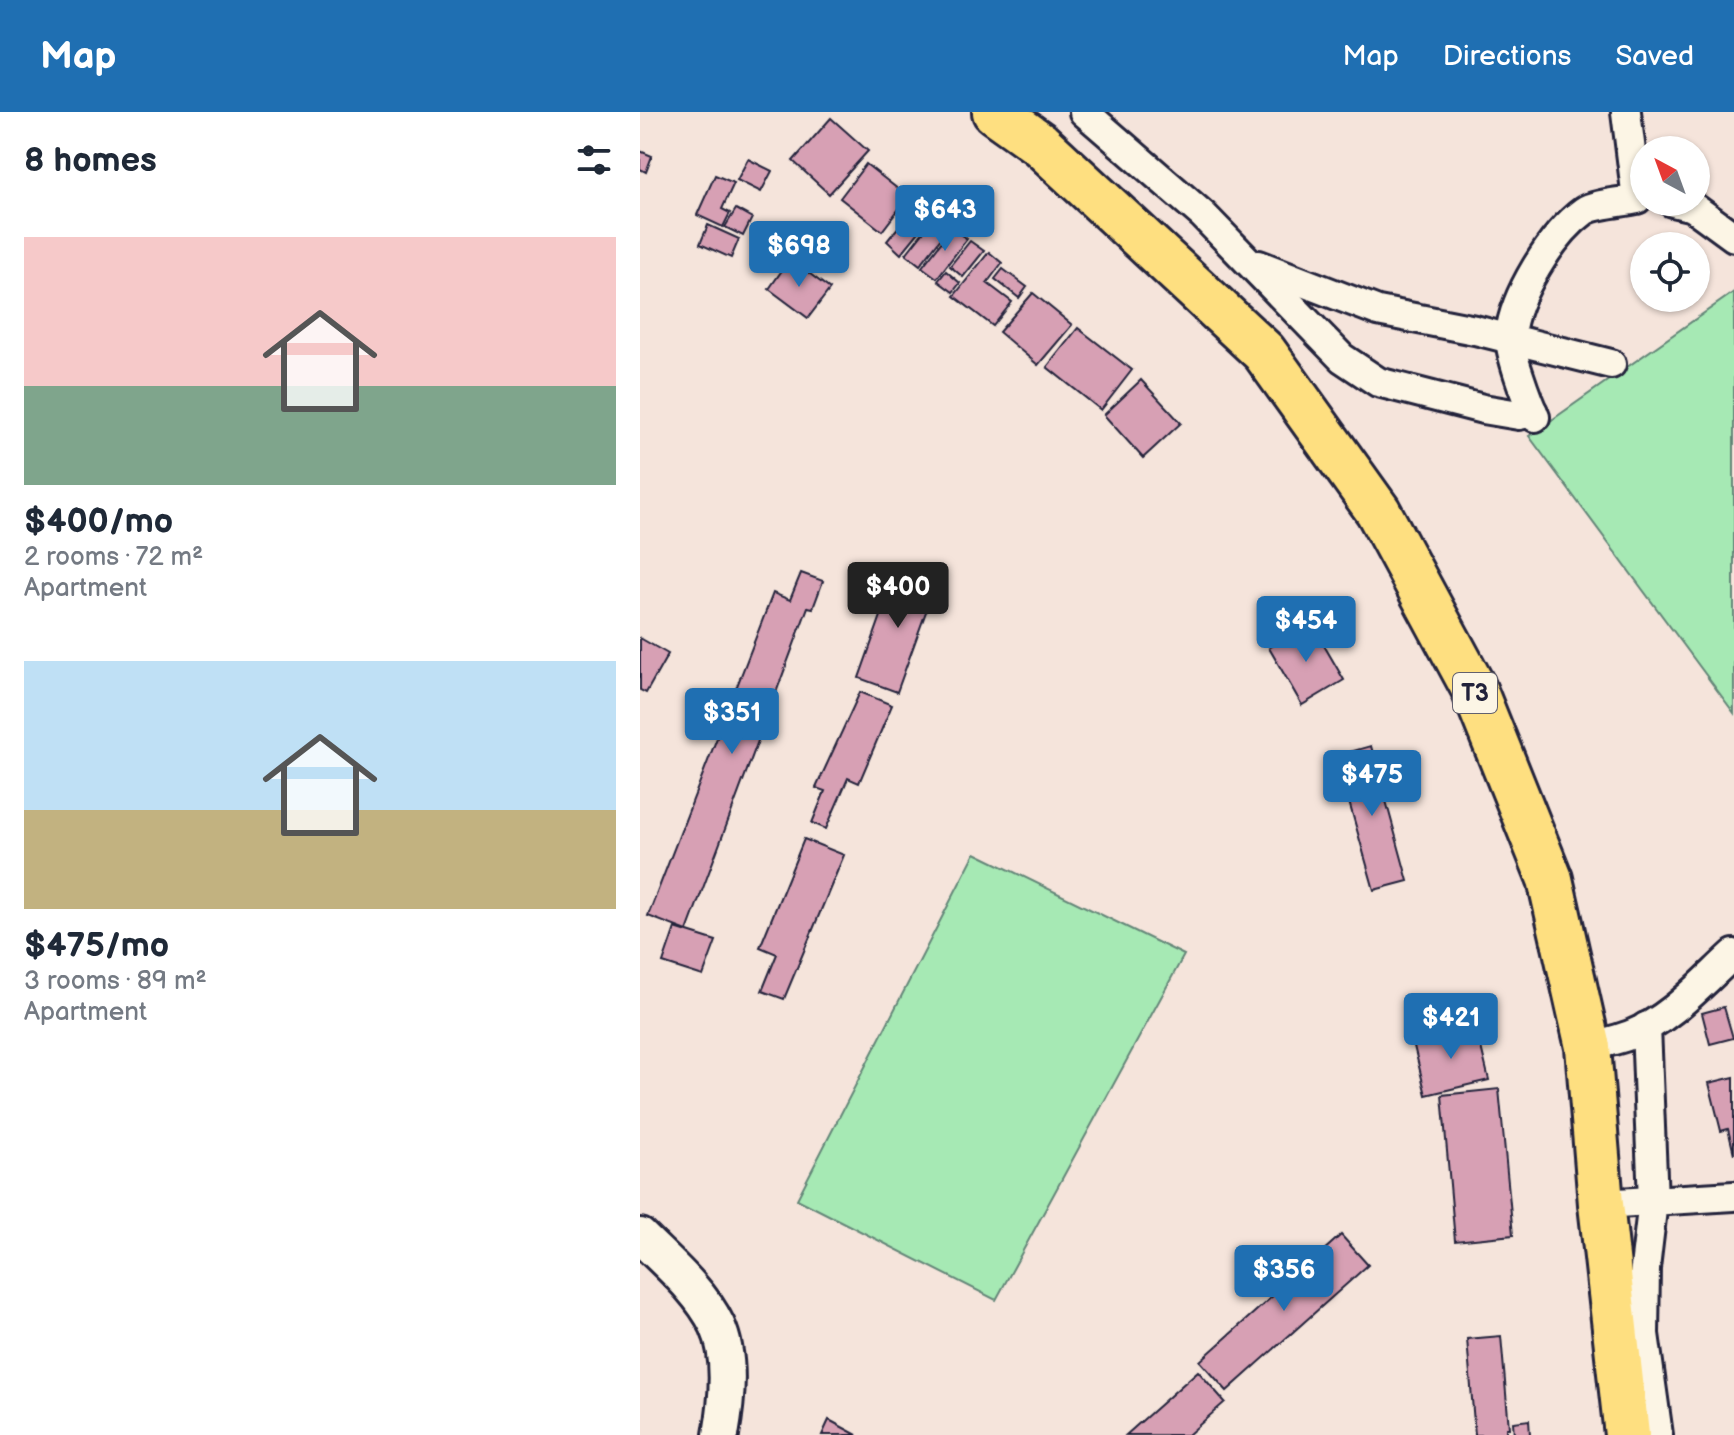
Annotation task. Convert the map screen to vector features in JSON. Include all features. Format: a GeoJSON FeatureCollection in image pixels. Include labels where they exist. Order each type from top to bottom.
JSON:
{"type":"FeatureCollection","features":[{"type":"Feature","properties":{"kind":"highway","name":"T3"},"geometry":{"type":"LineString","coordinates":[[995,112],[1040,144],[1264,352],[1378,511],[1473,687],[1550,879],[1588,1047],[1601,1204],[1637,1432]]}},
{"type":"Feature","properties":{"kind":"street"},"geometry":{"type":"LineString","coordinates":[[1084,112],[1203,215],[1342,358],[1378,382],[1519,415],[1534,414],[1509,338],[1517,308],[1542,255],[1585,210],[1630,201]]}},
{"type":"Feature","properties":{"kind":"street"},"geometry":{"type":"LineString","coordinates":[[1626,112],[1630,136]]}},
{"type":"Feature","properties":{"kind":"street"},"geometry":{"type":"LineString","coordinates":[[1705,216],[1734,237]]}},
{"type":"Feature","properties":{"kind":"street"},"geometry":{"type":"LineString","coordinates":[[1251,262],[1378,311],[1509,338],[1611,364]]}},
{"type":"Feature","properties":{"kind":"street"},"geometry":{"type":"LineString","coordinates":[[1588,1047],[1646,1027],[1672,1009],[1734,954]]}},
{"type":"Feature","properties":{"kind":"street"},"geometry":{"type":"LineString","coordinates":[[1637,1432],[1645,1268],[1653,1201],[1646,1027]]}},
{"type":"Feature","properties":{"kind":"street"},"geometry":{"type":"LineString","coordinates":[[1601,1204],[1734,1196]]}},
{"type":"Feature","properties":{"kind":"street"},"geometry":{"type":"LineString","coordinates":[[640,1236],[696,1294],[718,1326],[726,1364],[721,1435]]}},
{"type":"Feature","properties":{"kind":"green space"},"geometry":{"type":"Polygon","coordinates":[[[1734,292],[1734,713],[1529,436],[1706,312],[1710,312],[1710,309],[1734,292]]]}},
{"type":"Feature","properties":{"kind":"green space"},"geometry":{"type":"Polygon","coordinates":[[[975,853],[1184,955],[996,1300],[797,1199],[975,853]]]}},
{"type":"Feature","properties":{"kind":"building"},"geometry":{"type":"Polygon","coordinates":[[[831,118],[868,151],[829,194],[793,161],[831,118]]]}},
{"type":"Feature","properties":{"kind":"building"},"geometry":{"type":"Polygon","coordinates":[[[640,151],[652,156],[646,172],[640,169],[640,151]]]}},
{"type":"Feature","properties":{"kind":"building"},"geometry":{"type":"Polygon","coordinates":[[[748,159],[772,171],[761,192],[737,180],[748,159]]]}},
{"type":"Feature","properties":{"kind":"building"},"geometry":{"type":"Polygon","coordinates":[[[866,164],[908,197],[882,231],[840,198],[866,164]]]}},
{"type":"Feature","properties":{"kind":"building"},"geometry":{"type":"Polygon","coordinates":[[[715,175],[734,183],[722,209],[730,213],[723,227],[697,215],[715,175]]]}},
{"type":"Feature","properties":{"kind":"building"},"geometry":{"type":"Polygon","coordinates":[[[921,199],[936,211],[901,254],[887,241],[921,199]]]}},
{"type":"Feature","properties":{"kind":"building"},"geometry":{"type":"Polygon","coordinates":[[[736,209],[752,218],[743,236],[725,227],[736,209]]]}},
{"type":"Feature","properties":{"kind":"building"},"geometry":{"type":"Polygon","coordinates":[[[938,213],[952,224],[920,265],[906,254],[938,213]]]}},
{"type":"Feature","properties":{"kind":"building"},"geometry":{"type":"Polygon","coordinates":[[[708,225],[739,239],[731,258],[700,244],[708,225]]]}},
{"type":"Feature","properties":{"kind":"building"},"geometry":{"type":"Polygon","coordinates":[[[953,227],[967,239],[937,278],[922,267],[953,227]]]}},
{"type":"Feature","properties":{"kind":"building"},"geometry":{"type":"Polygon","coordinates":[[[970,241],[984,251],[963,277],[950,266],[970,241]]]}},
{"type":"Feature","properties":{"kind":"building"},"geometry":{"type":"Polygon","coordinates":[[[989,252],[1002,263],[987,283],[1012,302],[993,326],[954,296],[989,252]]]}},
{"type":"Feature","properties":{"kind":"building"},"geometry":{"type":"Polygon","coordinates":[[[790,259],[830,289],[808,318],[769,289],[790,259]]]}},
{"type":"Feature","properties":{"kind":"building"},"geometry":{"type":"Polygon","coordinates":[[[1003,269],[1027,287],[1019,298],[995,279],[1003,269]]]}},
{"type":"Feature","properties":{"kind":"building"},"geometry":{"type":"Polygon","coordinates":[[[946,271],[960,283],[953,292],[938,281],[946,271]]]}},
{"type":"Feature","properties":{"kind":"building"},"geometry":{"type":"Polygon","coordinates":[[[1033,293],[1072,325],[1038,365],[999,332],[1033,293]]]}},
{"type":"Feature","properties":{"kind":"building"},"geometry":{"type":"Polygon","coordinates":[[[1078,328],[1132,370],[1101,410],[1047,367],[1078,328]]]}},
{"type":"Feature","properties":{"kind":"building"},"geometry":{"type":"Polygon","coordinates":[[[1141,380],[1181,423],[1143,458],[1104,415],[1141,380]]]}},
{"type":"Feature","properties":{"kind":"building"},"geometry":{"type":"Polygon","coordinates":[[[898,568],[937,581],[897,692],[859,678],[898,568]]]}},
{"type":"Feature","properties":{"kind":"building"},"geometry":{"type":"Polygon","coordinates":[[[801,573],[823,581],[813,608],[808,607],[687,931],[648,916],[773,593],[790,600],[801,573]]]}},
{"type":"Feature","properties":{"kind":"building"},"geometry":{"type":"Polygon","coordinates":[[[1311,623],[1344,680],[1302,705],[1269,648],[1311,623]]]}},
{"type":"Feature","properties":{"kind":"building"},"geometry":{"type":"Polygon","coordinates":[[[640,638],[668,654],[646,693],[640,690],[640,638]]]}},
{"type":"Feature","properties":{"kind":"building"},"geometry":{"type":"Polygon","coordinates":[[[860,692],[892,705],[859,783],[848,778],[826,829],[812,823],[825,791],[816,788],[860,692]]]}},
{"type":"Feature","properties":{"kind":"building"},"geometry":{"type":"Polygon","coordinates":[[[1371,746],[1408,881],[1374,890],[1336,756],[1371,746]]]}},
{"type":"Feature","properties":{"kind":"building"},"geometry":{"type":"Polygon","coordinates":[[[804,839],[844,855],[784,999],[762,991],[777,954],[760,947],[804,839]]]}},
{"type":"Feature","properties":{"kind":"building"},"geometry":{"type":"Polygon","coordinates":[[[675,928],[716,941],[703,976],[663,963],[675,928]]]}},
{"type":"Feature","properties":{"kind":"building"},"geometry":{"type":"Polygon","coordinates":[[[1724,1007],[1733,1038],[1710,1044],[1702,1013],[1724,1007]]]}},
{"type":"Feature","properties":{"kind":"building"},"geometry":{"type":"Polygon","coordinates":[[[1476,1026],[1489,1080],[1426,1095],[1413,1042],[1476,1026]]]}},
{"type":"Feature","properties":{"kind":"building"},"geometry":{"type":"Polygon","coordinates":[[[1734,1077],[1734,1154],[1728,1129],[1721,1131],[1709,1083],[1734,1077]]]}},
{"type":"Feature","properties":{"kind":"building"},"geometry":{"type":"Polygon","coordinates":[[[1499,1089],[1513,1235],[1455,1241],[1442,1095],[1499,1089]]]}},
{"type":"Feature","properties":{"kind":"building"},"geometry":{"type":"Polygon","coordinates":[[[1341,1235],[1368,1265],[1227,1391],[1200,1361],[1341,1235]]]}},
{"type":"Feature","properties":{"kind":"building"},"geometry":{"type":"Polygon","coordinates":[[[1501,1336],[1509,1428],[1506,1428],[1506,1435],[1475,1435],[1467,1339],[1501,1336]]]}},
{"type":"Feature","properties":{"kind":"building"},"geometry":{"type":"Polygon","coordinates":[[[1198,1371],[1225,1402],[1188,1435],[1126,1435],[1198,1371]]]}},
{"type":"Feature","properties":{"kind":"building"},"geometry":{"type":"Polygon","coordinates":[[[829,1420],[857,1435],[822,1435],[829,1420]]]}},
{"type":"Feature","properties":{"kind":"building"},"geometry":{"type":"Polygon","coordinates":[[[1529,1420],[1530,1435],[1514,1435],[1513,1422],[1529,1420]]]}}]}
